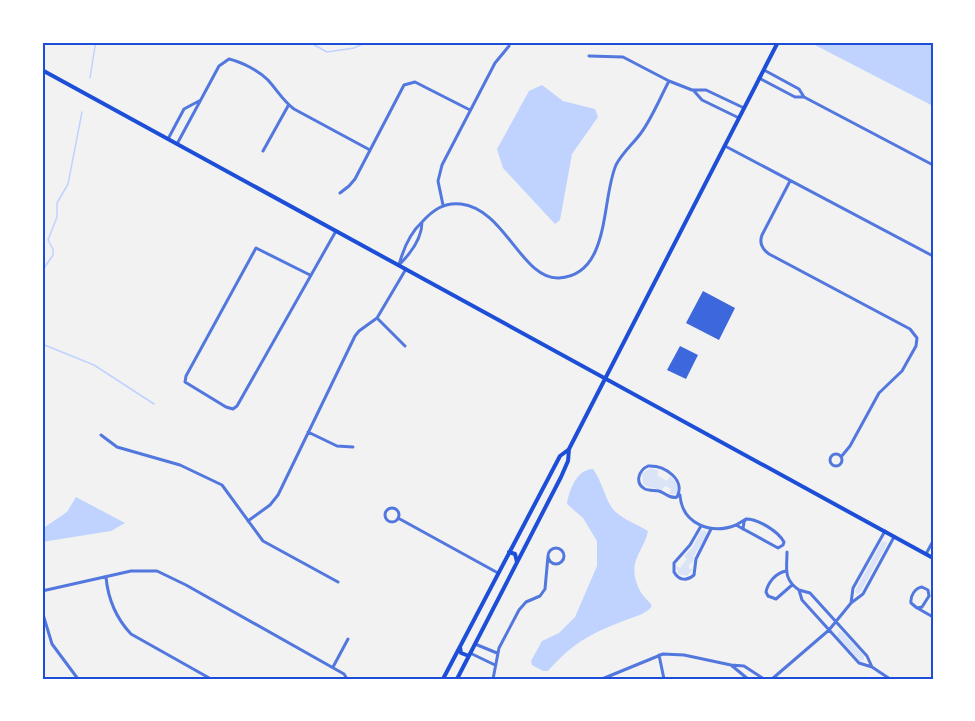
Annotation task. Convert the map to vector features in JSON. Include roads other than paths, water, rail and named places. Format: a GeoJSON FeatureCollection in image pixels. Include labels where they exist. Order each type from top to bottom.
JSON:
{"type":"FeatureCollection","features":[{"type":"Feature","properties":{"kind":"main road"},"geometry":{"type":"LineString","coordinates":[[457,679],[561,477],[568,461],[569,449],[778,42]]}},
{"type":"Feature","properties":{"kind":"main road"},"geometry":{"type":"LineString","coordinates":[[42,70],[933,558]]}},
{"type":"Feature","properties":{"kind":"main road"},"geometry":{"type":"LineString","coordinates":[[443,679],[560,456],[569,449]]}},
{"type":"Feature","properties":{"kind":"main road"},"geometry":{"type":"LineString","coordinates":[[553,469],[559,471],[561,477]]}},
{"type":"Feature","properties":{"kind":"main road"},"geometry":{"type":"LineString","coordinates":[[509,552],[516,555],[517,563]]}},
{"type":"Feature","properties":{"kind":"main road"},"geometry":{"type":"LineString","coordinates":[[460,646],[461,653],[470,655]]}},
{"type":"Feature","properties":{"kind":"street"},"geometry":{"type":"LineString","coordinates":[[443,205],[438,181],[439,173],[495,63],[509,46]]}},
{"type":"Feature","properties":{"kind":"street"},"geometry":{"type":"LineString","coordinates":[[589,56],[623,57],[669,81],[692,90],[706,90],[744,108]]}},
{"type":"Feature","properties":{"kind":"street"},"geometry":{"type":"LineString","coordinates":[[177,145],[219,66],[229,59],[265,77],[288,105],[370,150]]}},
{"type":"Feature","properties":{"kind":"street"},"geometry":{"type":"LineString","coordinates":[[764,70],[799,89],[804,97]]}},
{"type":"Feature","properties":{"kind":"street"},"geometry":{"type":"LineString","coordinates":[[759,78],[795,97],[804,97],[933,165]]}},
{"type":"Feature","properties":{"kind":"street"},"geometry":{"type":"LineString","coordinates":[[399,265],[402,252],[416,227],[432,210],[443,205],[458,203],[479,210],[495,222],[540,273],[553,278],[569,277],[583,269],[602,236],[612,176],[621,157],[643,129],[669,81]]}},
{"type":"Feature","properties":{"kind":"street"},"geometry":{"type":"LineString","coordinates":[[340,193],[352,182],[402,88],[408,82],[415,82],[470,110]]}},
{"type":"Feature","properties":{"kind":"street"},"geometry":{"type":"LineString","coordinates":[[692,90],[702,100],[739,118]]}},
{"type":"Feature","properties":{"kind":"street"},"geometry":{"type":"LineString","coordinates":[[167,140],[184,109],[200,100]]}},
{"type":"Feature","properties":{"kind":"street"},"geometry":{"type":"LineString","coordinates":[[263,151],[288,105]]}},
{"type":"Feature","properties":{"kind":"street"},"geometry":{"type":"LineString","coordinates":[[725,146],[933,256]]}},
{"type":"Feature","properties":{"kind":"street"},"geometry":{"type":"LineString","coordinates":[[790,181],[762,235],[760,242],[763,249],[910,329],[917,338],[914,350],[902,371],[879,393],[850,446],[841,457]]}},
{"type":"Feature","properties":{"kind":"street"},"geometry":{"type":"LineString","coordinates":[[399,265],[408,256],[422,231],[422,222]]}},
{"type":"Feature","properties":{"kind":"street"},"geometry":{"type":"LineString","coordinates":[[310,275],[256,248],[186,375],[185,382],[190,387],[233,409],[242,399],[336,231]]}},
{"type":"Feature","properties":{"kind":"street"},"geometry":{"type":"LineString","coordinates":[[248,521],[270,505],[278,495],[355,336],[377,318],[406,269]]}},
{"type":"Feature","properties":{"kind":"street"},"geometry":{"type":"LineString","coordinates":[[377,318],[405,346]]}},
{"type":"Feature","properties":{"kind":"street"},"geometry":{"type":"LineString","coordinates":[[308,432],[337,446],[353,447]]}},
{"type":"Feature","properties":{"kind":"street"},"geometry":{"type":"LineString","coordinates":[[102,435],[117,447],[138,455],[180,465],[222,485],[263,541],[338,582]]}},
{"type":"Feature","properties":{"kind":"street"},"geometry":{"type":"LineString","coordinates":[[681,503],[658,491],[647,490],[642,486],[638,478],[642,469],[654,466],[674,476],[679,481],[681,503],[689,518],[701,526],[711,529],[736,525],[746,519],[752,519],[777,533],[784,542],[787,552],[786,571],[792,585],[810,593],[867,656],[872,667]]}},
{"type":"Feature","properties":{"kind":"street"},"geometry":{"type":"LineString","coordinates":[[672,498],[680,494]]}},
{"type":"Feature","properties":{"kind":"street"},"geometry":{"type":"LineString","coordinates":[[393,508],[397,510],[398,518],[392,522],[388,520],[385,517],[386,510],[393,508]]}},
{"type":"Feature","properties":{"kind":"street"},"geometry":{"type":"LineString","coordinates":[[398,518],[498,573]]}},
{"type":"Feature","properties":{"kind":"street"},"geometry":{"type":"LineString","coordinates":[[743,529],[742,524],[746,519]]}},
{"type":"Feature","properties":{"kind":"street"},"geometry":{"type":"LineString","coordinates":[[736,525],[787,552]]}},
{"type":"Feature","properties":{"kind":"street"},"geometry":{"type":"LineString","coordinates":[[701,526],[690,545],[674,563],[674,573],[681,579],[688,579],[694,575],[696,559],[711,529]]}},
{"type":"Feature","properties":{"kind":"street"},"geometry":{"type":"LineString","coordinates":[[851,603],[853,588],[885,531]]}},
{"type":"Feature","properties":{"kind":"street"},"geometry":{"type":"LineString","coordinates":[[772,679],[837,623],[851,603],[862,594],[894,537]]}},
{"type":"Feature","properties":{"kind":"street"},"geometry":{"type":"LineString","coordinates":[[926,554],[933,541]]}},
{"type":"Feature","properties":{"kind":"street"},"geometry":{"type":"LineString","coordinates":[[778,548],[783,546],[784,542]]}},
{"type":"Feature","properties":{"kind":"street"},"geometry":{"type":"LineString","coordinates":[[493,679],[497,653],[520,607],[543,593],[548,556],[554,548],[563,552],[563,560],[554,563],[549,560],[548,556]]}},
{"type":"Feature","properties":{"kind":"street"},"geometry":{"type":"LineString","coordinates":[[548,569],[554,563]]}},
{"type":"Feature","properties":{"kind":"street"},"geometry":{"type":"LineString","coordinates":[[42,591],[131,572],[157,571],[333,667],[344,674],[347,679]]}},
{"type":"Feature","properties":{"kind":"street"},"geometry":{"type":"LineString","coordinates":[[786,571],[777,575],[769,584],[766,594],[776,599],[792,585]]}},
{"type":"Feature","properties":{"kind":"street"},"geometry":{"type":"LineString","coordinates":[[106,577],[114,610],[122,625],[131,634],[211,679]]}},
{"type":"Feature","properties":{"kind":"street"},"geometry":{"type":"LineString","coordinates":[[916,608],[921,608],[925,603],[929,592],[926,588],[920,587],[915,590],[911,603],[916,608],[933,617]]}},
{"type":"Feature","properties":{"kind":"street"},"geometry":{"type":"LineString","coordinates":[[799,590],[802,600],[859,663],[872,667],[890,679]]}},
{"type":"Feature","properties":{"kind":"street"},"geometry":{"type":"LineString","coordinates":[[925,603],[926,613]]}},
{"type":"Feature","properties":{"kind":"street"},"geometry":{"type":"LineString","coordinates":[[42,611],[52,644],[78,679]]}},
{"type":"Feature","properties":{"kind":"street"},"geometry":{"type":"LineString","coordinates":[[333,667],[348,639]]}},
{"type":"Feature","properties":{"kind":"street"},"geometry":{"type":"LineString","coordinates":[[476,644],[497,653]]}},
{"type":"Feature","properties":{"kind":"street"},"geometry":{"type":"LineString","coordinates":[[470,655],[495,665]]}},
{"type":"Feature","properties":{"kind":"street"},"geometry":{"type":"LineString","coordinates":[[659,655],[664,679]]}},
{"type":"Feature","properties":{"kind":"street"},"geometry":{"type":"LineString","coordinates":[[602,679],[659,655],[684,655],[741,665],[764,679]]}},
{"type":"Feature","properties":{"kind":"street"},"geometry":{"type":"LineString","coordinates":[[731,665],[748,679]]}},
{"type":"Feature","properties":{"kind":"water"},"geometry":{"type":"Polygon","coordinates":[[[814,42],[933,42],[933,106],[813,44],[814,42]]]}},
{"type":"Feature","properties":{"kind":"water"},"geometry":{"type":"Polygon","coordinates":[[[542,85],[563,101],[595,109],[598,117],[572,154],[560,220],[555,224],[503,168],[497,149],[529,91],[542,85]]]}},
{"type":"Feature","properties":{"kind":"water"},"geometry":{"type":"Polygon","coordinates":[[[593,469],[615,512],[648,531],[634,570],[639,588],[651,606],[642,614],[591,635],[559,659],[548,671],[543,671],[532,665],[531,661],[542,641],[559,633],[575,617],[597,566],[597,541],[583,518],[567,504],[578,476],[582,472],[593,469]]]}},
{"type":"Feature","properties":{"kind":"water"},"geometry":{"type":"Polygon","coordinates":[[[76,497],[125,523],[111,531],[42,542],[42,529],[67,512],[76,497]]]}},
{"type":"Feature","properties":{"kind":"waterway"},"geometry":{"type":"LineString","coordinates":[[90,78],[95,46],[98,42]]}},
{"type":"Feature","properties":{"kind":"waterway"},"geometry":{"type":"LineString","coordinates":[[309,42],[327,52],[354,48],[366,42]]}},
{"type":"Feature","properties":{"kind":"waterway"},"geometry":{"type":"LineString","coordinates":[[42,271],[53,255],[53,249],[48,240],[57,217],[57,203],[68,184],[82,112]]}},
{"type":"Feature","properties":{"kind":"waterway"},"geometry":{"type":"LineString","coordinates":[[42,344],[94,365],[154,404]]}}]}
